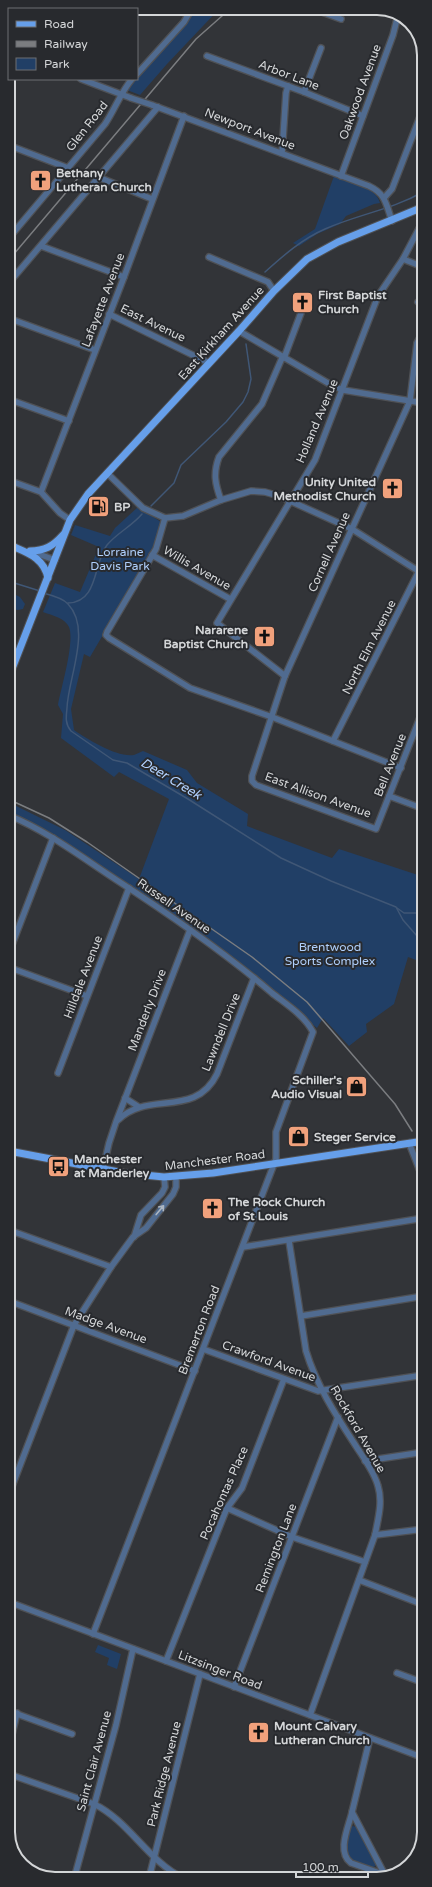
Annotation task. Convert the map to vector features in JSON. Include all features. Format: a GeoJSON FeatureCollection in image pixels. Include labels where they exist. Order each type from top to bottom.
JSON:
{"type":"FeatureCollection","features":[{"type":"Feature","properties":{"kind":"main road","name":"East Kirkham Avenue"},"geometry":{"type":"LineString","coordinates":[[15,662],[70,520],[88,494],[239,331],[274,291],[306,260],[338,242],[391,217],[417,209]]}},
{"type":"Feature","properties":{"kind":"main road"},"geometry":{"type":"LineString","coordinates":[[30,551],[38,551],[47,548],[64,534]]}},
{"type":"Feature","properties":{"kind":"main road"},"geometry":{"type":"LineString","coordinates":[[15,548],[28,553],[40,561],[47,581]]}},
{"type":"Feature","properties":{"kind":"main road","name":"Manchester Road"},"geometry":{"type":"LineString","coordinates":[[15,1152],[103,1169],[164,1177],[176,1177],[274,1164],[417,1142]]}},
{"type":"Feature","properties":{"kind":"street"},"geometry":{"type":"LineString","coordinates":[[138,73],[184,22],[188,15]]}},
{"type":"Feature","properties":{"kind":"street"},"geometry":{"type":"LineString","coordinates":[[330,15],[341,19]]}},
{"type":"Feature","properties":{"kind":"street","name":"Oakwood Avenue"},"geometry":{"type":"LineString","coordinates":[[341,176],[393,35],[397,20]]}},
{"type":"Feature","properties":{"kind":"street"},"geometry":{"type":"LineString","coordinates":[[304,92],[321,48]]}},
{"type":"Feature","properties":{"kind":"street","name":"Arbor Lane"},"geometry":{"type":"LineString","coordinates":[[207,56],[304,92],[363,116]]}},
{"type":"Feature","properties":{"kind":"street","name":"Newport Avenue"},"geometry":{"type":"LineString","coordinates":[[84,80],[184,116],[373,188],[384,198]]}},
{"type":"Feature","properties":{"kind":"street","name":"Glen Road"},"geometry":{"type":"LineString","coordinates":[[15,229],[105,124],[115,109],[121,94],[131,80]]}},
{"type":"Feature","properties":{"kind":"street"},"geometry":{"type":"LineString","coordinates":[[282,153],[286,93],[288,86]]}},
{"type":"Feature","properties":{"kind":"street"},"geometry":{"type":"LineString","coordinates":[[15,276],[155,106]]}},
{"type":"Feature","properties":{"kind":"street","name":"Lafayette Avenue"},"geometry":{"type":"LineString","coordinates":[[41,492],[69,422],[184,116]]}},
{"type":"Feature","properties":{"kind":"street"},"geometry":{"type":"LineString","coordinates":[[391,217],[384,198],[392,189],[417,124]]}},
{"type":"Feature","properties":{"kind":"street"},"geometry":{"type":"LineString","coordinates":[[15,148],[68,168]]}},
{"type":"Feature","properties":{"kind":"street"},"geometry":{"type":"LineString","coordinates":[[98,177],[152,199]]}},
{"type":"Feature","properties":{"kind":"street","name":"Holland Avenue"},"geometry":{"type":"LineString","coordinates":[[285,676],[217,623],[315,460],[378,296],[403,258],[417,232]]}},
{"type":"Feature","properties":{"kind":"street"},"geometry":{"type":"LineString","coordinates":[[41,246],[124,277]]}},
{"type":"Feature","properties":{"kind":"street"},"geometry":{"type":"LineString","coordinates":[[209,257],[268,282],[274,291]]}},
{"type":"Feature","properties":{"kind":"street"},"geometry":{"type":"LineString","coordinates":[[403,258],[417,264]]}},
{"type":"Feature","properties":{"kind":"street"},"geometry":{"type":"LineString","coordinates":[[221,500],[215,479],[216,466],[219,457],[262,404],[301,313]]}},
{"type":"Feature","properties":{"kind":"street","name":"East Avenue"},"geometry":{"type":"LineString","coordinates":[[109,314],[209,363]]}},
{"type":"Feature","properties":{"kind":"street"},"geometry":{"type":"LineString","coordinates":[[15,321],[95,350]]}},
{"type":"Feature","properties":{"kind":"street"},"geometry":{"type":"LineString","coordinates":[[239,331],[283,358],[343,390],[417,402]]}},
{"type":"Feature","properties":{"kind":"street","name":"Cornell Avenue"},"geometry":{"type":"LineString","coordinates":[[252,781],[252,776],[285,676],[410,401],[417,343]]}},
{"type":"Feature","properties":{"kind":"street"},"geometry":{"type":"LineString","coordinates":[[15,402],[69,422]]}},
{"type":"Feature","properties":{"kind":"street"},"geometry":{"type":"LineString","coordinates":[[107,473],[143,508],[165,518],[183,516],[221,500],[251,491],[265,492],[291,500],[352,529],[417,570]]}},
{"type":"Feature","properties":{"kind":"street"},"geometry":{"type":"LineString","coordinates":[[15,483],[41,492],[60,513],[70,520]]}},
{"type":"Feature","properties":{"kind":"street"},"geometry":{"type":"LineString","coordinates":[[165,518],[159,541],[152,555],[106,635],[190,688],[272,717],[401,768]]}},
{"type":"Feature","properties":{"kind":"street"},"geometry":{"type":"LineString","coordinates":[[15,547],[55,560]]}},
{"type":"Feature","properties":{"kind":"street","name":"Willis Avenue"},"geometry":{"type":"LineString","coordinates":[[152,555],[230,600]]}},
{"type":"Feature","properties":{"kind":"street","name":"North Elm Avenue"},"geometry":{"type":"LineString","coordinates":[[333,741],[417,581]]}},
{"type":"Feature","properties":{"kind":"street","name":"Bell Avenue"},"geometry":{"type":"LineString","coordinates":[[376,829],[416,729]]}},
{"type":"Feature","properties":{"kind":"street","name":"East Allison Avenue"},"geometry":{"type":"LineString","coordinates":[[252,781],[256,785],[376,829]]}},
{"type":"Feature","properties":{"kind":"street"},"geometry":{"type":"LineString","coordinates":[[389,796],[417,806]]}},
{"type":"Feature","properties":{"kind":"street","name":"Russell Avenue"},"geometry":{"type":"LineString","coordinates":[[15,818],[54,838],[190,930],[254,978],[295,1012],[307,1023],[313,1032]]}},
{"type":"Feature","properties":{"kind":"street"},"geometry":{"type":"LineString","coordinates":[[15,937],[54,838]]}},
{"type":"Feature","properties":{"kind":"street","name":"Hilldale Avenue"},"geometry":{"type":"LineString","coordinates":[[58,1074],[129,888]]}},
{"type":"Feature","properties":{"kind":"street","name":"Manderly Drive"},"geometry":{"type":"LineString","coordinates":[[103,1169],[116,1122],[190,930]]}},
{"type":"Feature","properties":{"kind":"street"},"geometry":{"type":"LineString","coordinates":[[15,970],[87,996]]}},
{"type":"Feature","properties":{"kind":"street","name":"Lawndell Drive"},"geometry":{"type":"LineString","coordinates":[[116,1122],[128,1111],[139,1106],[182,1102],[198,1096],[209,1088],[217,1074],[254,978]]}},
{"type":"Feature","properties":{"kind":"street","name":"Bremerton Road"},"geometry":{"type":"LineString","coordinates":[[93,1634],[277,1156],[276,1132],[313,1032]]}},
{"type":"Feature","properties":{"kind":"street"},"geometry":{"type":"LineString","coordinates":[[125,1098],[139,1106]]}},
{"type":"Feature","properties":{"kind":"street"},"geometry":{"type":"LineString","coordinates":[[410,1143],[417,1162]]}},
{"type":"Feature","properties":{"kind":"street"},"geometry":{"type":"LineString","coordinates":[[15,1478],[74,1326],[111,1267],[133,1237],[141,1215],[162,1193],[165,1187],[164,1177]]}},
{"type":"Feature","properties":{"kind":"street"},"geometry":{"type":"LineString","coordinates":[[133,1237],[146,1228],[173,1194],[176,1187],[176,1177]]}},
{"type":"Feature","properties":{"kind":"street"},"geometry":{"type":"LineString","coordinates":[[243,1247],[289,1241],[417,1219]]}},
{"type":"Feature","properties":{"kind":"street"},"geometry":{"type":"LineString","coordinates":[[15,1232],[111,1267]]}},
{"type":"Feature","properties":{"kind":"street","name":"Rockford Avenue"},"geometry":{"type":"LineString","coordinates":[[289,1241],[306,1351],[310,1365],[338,1417],[365,1461],[378,1486],[380,1497],[380,1509],[374,1535],[310,1715]]}},
{"type":"Feature","properties":{"kind":"street"},"geometry":{"type":"LineString","coordinates":[[301,1316],[417,1297]]}},
{"type":"Feature","properties":{"kind":"street","name":"Madge Avenue"},"geometry":{"type":"LineString","coordinates":[[15,1303],[195,1370]]}},
{"type":"Feature","properties":{"kind":"street","name":"Crawford Avenue"},"geometry":{"type":"LineString","coordinates":[[203,1349],[313,1390],[323,1390],[417,1376]]}},
{"type":"Feature","properties":{"kind":"street","name":"Pocahontas Place"},"geometry":{"type":"LineString","coordinates":[[166,1661],[227,1508],[242,1488],[284,1379]]}},
{"type":"Feature","properties":{"kind":"street","name":"Remington Lane"},"geometry":{"type":"LineString","coordinates":[[234,1687],[338,1417]]}},
{"type":"Feature","properties":{"kind":"street"},"geometry":{"type":"LineString","coordinates":[[365,1461],[417,1453]]}},
{"type":"Feature","properties":{"kind":"street"},"geometry":{"type":"LineString","coordinates":[[227,1508],[292,1537],[365,1562]]}},
{"type":"Feature","properties":{"kind":"street"},"geometry":{"type":"LineString","coordinates":[[374,1535],[417,1530]]}},
{"type":"Feature","properties":{"kind":"street"},"geometry":{"type":"LineString","coordinates":[[359,1580],[417,1602]]}},
{"type":"Feature","properties":{"kind":"street","name":"Litzsinger Road"},"geometry":{"type":"LineString","coordinates":[[15,1604],[133,1650],[417,1755]]}},
{"type":"Feature","properties":{"kind":"street","name":"Saint Clair Avenue"},"geometry":{"type":"LineString","coordinates":[[76,1872],[116,1725],[133,1650]]}},
{"type":"Feature","properties":{"kind":"street"},"geometry":{"type":"LineString","coordinates":[[398,1673],[417,1680]]}},
{"type":"Feature","properties":{"kind":"street","name":"Park Ridge Avenue"},"geometry":{"type":"LineString","coordinates":[[150,1872],[200,1674]]}},
{"type":"Feature","properties":{"kind":"street"},"geometry":{"type":"LineString","coordinates":[[15,1722],[17,1713],[72,1734]]}},
{"type":"Feature","properties":{"kind":"street"},"geometry":{"type":"LineString","coordinates":[[370,1738],[343,1847],[347,1859],[351,1863],[376,1872]]}},
{"type":"Feature","properties":{"kind":"street"},"geometry":{"type":"LineString","coordinates":[[15,1776],[107,1810],[154,1857],[172,1872]]}},
{"type":"Feature","properties":{"kind":"street"},"geometry":{"type":"LineString","coordinates":[[352,1812],[384,1871]]}},
{"type":"Feature","properties":{"kind":"green space"},"geometry":{"type":"Polygon","coordinates":[[[190,15],[213,15],[140,95],[127,90],[134,80],[138,80],[138,76],[184,25],[190,15]]]}},
{"type":"Feature","properties":{"kind":"green space"},"geometry":{"type":"Polygon","coordinates":[[[334,176],[361,185],[368,189],[373,192],[380,203],[374,204],[346,216],[340,224],[317,234],[299,246],[293,243],[315,229],[334,176]]]}},
{"type":"Feature","properties":{"kind":"green space","name":"Brentwood Sports Complex"},"geometry":{"type":"Polygon","coordinates":[[[138,507],[161,522],[152,551],[90,657],[84,654],[71,709],[74,730],[94,743],[111,751],[120,754],[134,755],[143,751],[187,770],[197,783],[248,814],[247,826],[332,858],[339,849],[417,875],[417,960],[408,957],[394,1004],[366,1024],[367,1032],[349,1046],[323,1018],[317,1028],[242,965],[31,823],[15,815],[15,805],[65,830],[139,879],[169,799],[119,772],[114,777],[61,738],[63,714],[58,705],[69,654],[69,627],[58,617],[43,612],[55,583],[80,592],[99,547],[71,535],[75,525],[110,536],[115,528],[138,507]]]}},
{"type":"Feature","properties":{"kind":"green space"},"geometry":{"type":"Polygon","coordinates":[[[15,594],[20,597],[25,604],[23,609],[15,609],[15,594]]]}},
{"type":"Feature","properties":{"kind":"green space"},"geometry":{"type":"Polygon","coordinates":[[[98,1645],[121,1654],[117,1669],[107,1665],[109,1658],[95,1652],[98,1645]]]}},
{"type":"Feature","properties":{"kind":"green space"},"geometry":{"type":"Polygon","coordinates":[[[352,1826],[357,1827],[377,1864],[373,1868],[356,1862],[348,1856],[347,1846],[350,1828],[352,1826]]]}},
{"type":"Feature","properties":{"kind":"waterway"},"geometry":{"type":"LineString","coordinates":[[265,272],[294,248],[317,233],[338,224],[387,208],[417,195]]}},
{"type":"Feature","properties":{"kind":"waterway"},"geometry":{"type":"LineString","coordinates":[[151,506],[174,483],[181,465],[226,422],[243,402],[248,392],[251,379],[246,344]]}},
{"type":"Feature","properties":{"kind":"waterway"},"geometry":{"type":"LineString","coordinates":[[68,603],[78,601],[85,596],[94,580],[99,562],[107,545],[142,514]]}},
{"type":"Feature","properties":{"kind":"waterway","name":"Deer Creek"},"geometry":{"type":"LineString","coordinates":[[15,583],[40,591]]}},
{"type":"Feature","properties":{"kind":"waterway","name":"Deer Creek"},"geometry":{"type":"LineString","coordinates":[[43,593],[57,597],[66,602],[75,614],[78,627],[77,654],[68,696],[66,714],[66,720],[71,731],[113,760],[127,763],[188,799],[281,858],[331,881],[396,907],[403,920],[417,936]]}},
{"type":"Feature","properties":{"kind":"waterway"},"geometry":{"type":"LineString","coordinates":[[397,908],[404,913],[417,913]]}},
{"type":"Feature","properties":{"kind":"railway"},"geometry":{"type":"LineString","coordinates":[[15,253],[196,39],[223,15]]}},
{"type":"Feature","properties":{"kind":"railway"},"geometry":{"type":"LineString","coordinates":[[15,802],[49,818],[87,842],[252,957],[307,1002],[395,1104],[412,1131]]}},
{"type":"Feature","properties":{"kind":"place","name":"Bethany Lutheran Church"},"geometry":{"type":"Point","coordinates":[41,180]}},
{"type":"Feature","properties":{"kind":"place","name":"First Baptist Church"},"geometry":{"type":"Point","coordinates":[303,302]}},
{"type":"Feature","properties":{"kind":"place","name":"Unity United Methodist Church"},"geometry":{"type":"Point","coordinates":[392,489]}},
{"type":"Feature","properties":{"kind":"place","name":"BP"},"geometry":{"type":"Point","coordinates":[98,507]}},
{"type":"Feature","properties":{"kind":"place","name":"Nararene Baptist Church"},"geometry":{"type":"Point","coordinates":[264,637]}},
{"type":"Feature","properties":{"kind":"place","name":"Schiller's Audio Visual"},"geometry":{"type":"Point","coordinates":[357,1087]}},
{"type":"Feature","properties":{"kind":"place","name":"Steger Service"},"geometry":{"type":"Point","coordinates":[298,1137]}},
{"type":"Feature","properties":{"kind":"place","name":"Manchester at Manderley"},"geometry":{"type":"Point","coordinates":[59,1166]}},
{"type":"Feature","properties":{"kind":"place","name":"The Rock Church of St Louis"},"geometry":{"type":"Point","coordinates":[213,1209]}},
{"type":"Feature","properties":{"kind":"place","name":"Mount Calvary Lutheran Church"},"geometry":{"type":"Point","coordinates":[258,1733]}},
{"type":"Feature","properties":{"kind":"park label","name":"Lorraine Davis Park"},"geometry":{"type":"Point","coordinates":[120,559]}}]}
